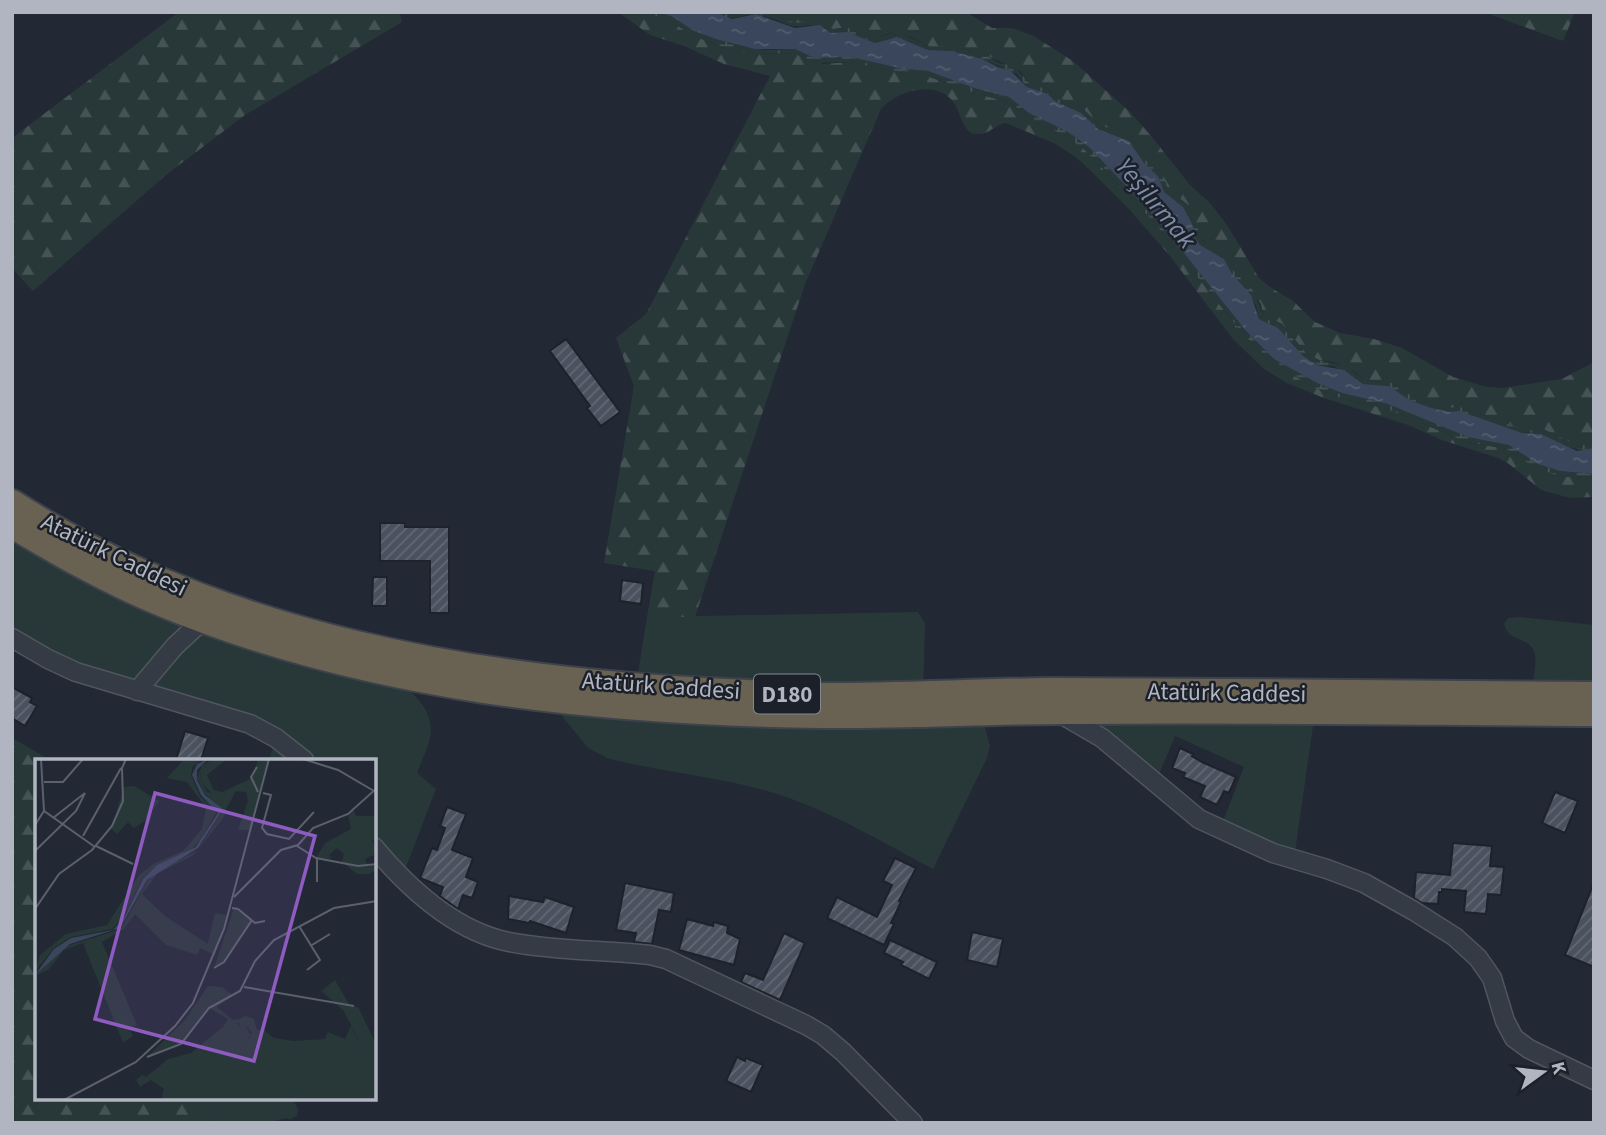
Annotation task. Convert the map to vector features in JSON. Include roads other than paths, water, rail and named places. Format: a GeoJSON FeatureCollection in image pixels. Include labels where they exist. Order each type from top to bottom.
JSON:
{"type":"FeatureCollection","features":[{"type":"Feature","properties":{"kind":"highway","name":"Atatürk Caddesi"},"geometry":{"type":"LineString","coordinates":[[12,503],[92,549],[160,582],[276,622],[391,652],[550,678],[681,690],[822,696],[1079,691],[1594,695]]}},
{"type":"Feature","properties":{"kind":"highway","name":"Atatürk Caddesi"},"geometry":{"type":"LineString","coordinates":[[12,526],[152,600],[203,620],[323,657],[386,672],[548,699],[693,710],[825,715],[1056,711],[1594,713]]}},
{"type":"Feature","properties":{"kind":"street"},"geometry":{"type":"LineString","coordinates":[[136,691],[175,646],[203,620]]}},
{"type":"Feature","properties":{"kind":"street"},"geometry":{"type":"LineString","coordinates":[[12,638],[48,660],[76,672],[250,724],[276,737],[302,759]]}},
{"type":"Feature","properties":{"kind":"street"},"geometry":{"type":"LineString","coordinates":[[1056,711],[1101,738],[1199,819],[1273,853],[1364,883],[1455,937],[1478,958],[1492,978],[1514,1038],[1529,1049],[1594,1080]]}},
{"type":"Feature","properties":{"kind":"street"},"geometry":{"type":"LineString","coordinates":[[376,849],[418,893],[477,932],[520,943],[650,955],[806,1025],[843,1052],[913,1123]]}},
{"type":"Feature","properties":{"kind":"water","name":"Yeşilırmak"},"geometry":{"type":"Polygon","coordinates":[[[659,12],[715,12],[732,19],[756,14],[795,28],[820,25],[830,33],[847,32],[875,43],[897,37],[928,50],[951,51],[982,59],[1011,71],[1027,87],[1048,94],[1055,101],[1081,113],[1098,129],[1129,141],[1144,163],[1158,176],[1164,192],[1183,207],[1200,245],[1224,259],[1232,274],[1251,295],[1259,319],[1278,328],[1303,356],[1317,365],[1344,370],[1363,384],[1389,386],[1408,399],[1428,407],[1449,412],[1459,411],[1522,433],[1541,434],[1577,451],[1594,448],[1594,474],[1560,471],[1538,464],[1509,445],[1468,437],[1388,404],[1342,393],[1319,384],[1274,359],[1246,331],[1156,218],[1089,147],[1068,132],[1029,113],[1009,97],[974,88],[928,71],[904,69],[850,57],[814,58],[795,49],[755,49],[694,31],[671,16],[659,12]]]}}]}
